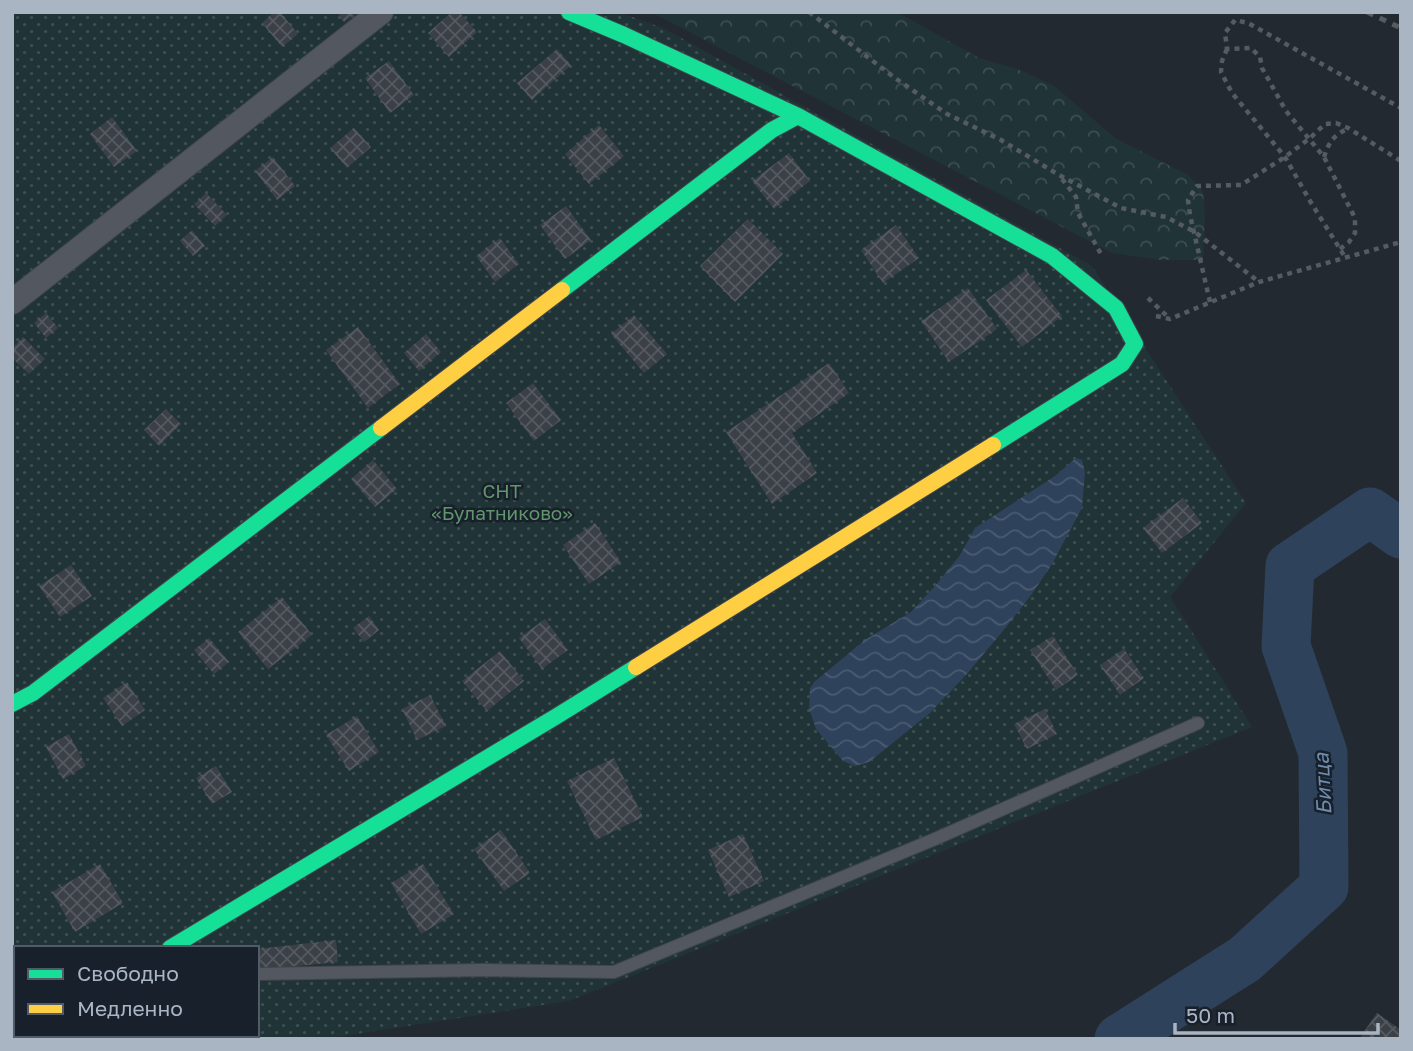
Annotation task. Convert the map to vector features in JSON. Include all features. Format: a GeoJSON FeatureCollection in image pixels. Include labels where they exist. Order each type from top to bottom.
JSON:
{"type":"FeatureCollection","features":[{"type":"Feature","properties":{"kind":"street"},"geometry":{"type":"LineString","coordinates":[[12,302],[381,12]]}},
{"type":"Feature","properties":{"kind":"street"},"geometry":{"type":"LineString","coordinates":[[173,946],[557,716],[1122,364],[1135,344],[1116,308],[1052,256],[798,116],[569,12]]}},
{"type":"Feature","properties":{"kind":"street"},"geometry":{"type":"LineString","coordinates":[[12,704],[33,693],[772,130],[798,116]]}},
{"type":"Feature","properties":{"kind":"lane"},"geometry":{"type":"LineString","coordinates":[[259,974],[482,970],[614,972],[935,839],[1198,723]]}},
{"type":"Feature","properties":{"kind":"path"},"geometry":{"type":"LineString","coordinates":[[809,12],[895,79],[947,114],[1001,140],[1121,208],[1166,217],[1195,232],[1259,282]]}},
{"type":"Feature","properties":{"kind":"path"},"geometry":{"type":"LineString","coordinates":[[1345,257],[1285,157],[1232,93],[1221,72],[1227,49],[1225,33],[1235,20],[1248,23],[1401,108]]}},
{"type":"Feature","properties":{"kind":"path"},"geometry":{"type":"LineString","coordinates":[[1227,49],[1251,48],[1260,57],[1262,68],[1286,111],[1324,157],[1355,218],[1354,233],[1349,242],[1340,248]]}},
{"type":"Feature","properties":{"kind":"path"},"geometry":{"type":"LineString","coordinates":[[1210,302],[1188,200],[1197,186],[1241,185],[1285,157],[1325,124],[1336,123],[1348,128],[1401,160]]}},
{"type":"Feature","properties":{"kind":"path"},"geometry":{"type":"LineString","coordinates":[[1324,157],[1328,144],[1335,135],[1348,128]]}},
{"type":"Feature","properties":{"kind":"path"},"geometry":{"type":"LineString","coordinates":[[1059,175],[1076,197],[1078,213],[1107,261]]}},
{"type":"Feature","properties":{"kind":"path"},"geometry":{"type":"LineString","coordinates":[[1156,316],[1170,319],[1259,282],[1401,242]]}},
{"type":"Feature","properties":{"kind":"path"},"geometry":{"type":"LineString","coordinates":[[1146,297],[1170,319]]}},
{"type":"Feature","properties":{"kind":"green space","name":"СНТ «Булатниково»"},"geometry":{"type":"Polygon","coordinates":[[[12,12],[619,12],[663,28],[1092,266],[1246,503],[1170,597],[1252,727],[569,1001],[324,1039],[12,1039],[12,12]]]}},
{"type":"Feature","properties":{"kind":"green space"},"geometry":{"type":"Polygon","coordinates":[[[648,12],[897,12],[979,58],[1017,69],[1053,85],[1115,138],[1188,175],[1203,191],[1203,260],[1160,260],[1112,253],[648,12]]]}},
{"type":"Feature","properties":{"kind":"water"},"geometry":{"type":"Polygon","coordinates":[[[1076,458],[1082,460],[1085,472],[1082,508],[1052,564],[1032,594],[966,675],[930,713],[869,762],[855,766],[843,761],[816,729],[809,709],[810,688],[814,682],[865,640],[911,612],[960,555],[975,528],[1055,476],[1076,458]]]}},
{"type":"Feature","properties":{"kind":"building"},"geometry":{"type":"Polygon","coordinates":[[[274,12],[280,12],[298,34],[282,47],[262,23],[274,12]]]}},
{"type":"Feature","properties":{"kind":"building"},"geometry":{"type":"Polygon","coordinates":[[[337,12],[359,12],[344,22],[337,12]]]}},
{"type":"Feature","properties":{"kind":"building"},"geometry":{"type":"Polygon","coordinates":[[[452,12],[459,12],[477,32],[449,57],[428,33],[452,12]]]}},
{"type":"Feature","properties":{"kind":"building"},"geometry":{"type":"Polygon","coordinates":[[[557,49],[571,65],[532,100],[517,83],[557,49]]]}},
{"type":"Feature","properties":{"kind":"building"},"geometry":{"type":"Polygon","coordinates":[[[389,61],[414,95],[390,113],[365,78],[389,61]]]}},
{"type":"Feature","properties":{"kind":"building"},"geometry":{"type":"Polygon","coordinates":[[[112,117],[137,151],[114,167],[90,134],[112,117]]]}},
{"type":"Feature","properties":{"kind":"building"},"geometry":{"type":"Polygon","coordinates":[[[599,125],[624,156],[589,184],[565,154],[599,125]]]}},
{"type":"Feature","properties":{"kind":"building"},"geometry":{"type":"Polygon","coordinates":[[[354,128],[371,147],[347,168],[330,148],[354,128]]]}},
{"type":"Feature","properties":{"kind":"building"},"geometry":{"type":"Polygon","coordinates":[[[789,153],[810,181],[774,209],[752,181],[789,153]]]}},
{"type":"Feature","properties":{"kind":"building"},"geometry":{"type":"Polygon","coordinates":[[[273,157],[295,186],[277,200],[255,171],[273,157]]]}},
{"type":"Feature","properties":{"kind":"building"},"geometry":{"type":"Polygon","coordinates":[[[206,193],[227,215],[215,226],[194,204],[206,193]]]}},
{"type":"Feature","properties":{"kind":"building"},"geometry":{"type":"Polygon","coordinates":[[[566,206],[591,240],[565,259],[540,225],[566,206]]]}},
{"type":"Feature","properties":{"kind":"building"},"geometry":{"type":"Polygon","coordinates":[[[748,219],[783,254],[735,302],[700,266],[748,219]]]}},
{"type":"Feature","properties":{"kind":"building"},"geometry":{"type":"Polygon","coordinates":[[[896,225],[919,258],[883,283],[861,250],[896,225]]]}},
{"type":"Feature","properties":{"kind":"building"},"geometry":{"type":"Polygon","coordinates":[[[192,230],[205,246],[193,256],[180,241],[192,230]]]}},
{"type":"Feature","properties":{"kind":"building"},"geometry":{"type":"Polygon","coordinates":[[[500,238],[519,264],[495,282],[476,256],[500,238]]]}},
{"type":"Feature","properties":{"kind":"building"},"geometry":{"type":"Polygon","coordinates":[[[1026,270],[1062,316],[1022,347],[986,300],[1026,270]]]}},
{"type":"Feature","properties":{"kind":"building"},"geometry":{"type":"Polygon","coordinates":[[[968,288],[997,329],[949,362],[921,321],[968,288]]]}},
{"type":"Feature","properties":{"kind":"building"},"geometry":{"type":"Polygon","coordinates":[[[46,313],[58,328],[46,338],[34,323],[46,313]]]}},
{"type":"Feature","properties":{"kind":"building"},"geometry":{"type":"Polygon","coordinates":[[[634,315],[667,354],[644,373],[611,334],[634,315]]]}},
{"type":"Feature","properties":{"kind":"building"},"geometry":{"type":"Polygon","coordinates":[[[358,327],[400,384],[368,408],[326,350],[358,327]]]}},
{"type":"Feature","properties":{"kind":"building"},"geometry":{"type":"Polygon","coordinates":[[[426,334],[441,352],[419,371],[404,353],[426,334]]]}},
{"type":"Feature","properties":{"kind":"building"},"geometry":{"type":"Polygon","coordinates":[[[23,337],[45,359],[29,374],[12,358],[12,348],[23,337]]]}},
{"type":"Feature","properties":{"kind":"building"},"geometry":{"type":"Polygon","coordinates":[[[829,363],[849,393],[792,433],[817,473],[772,504],[726,432],[829,363]]]}},
{"type":"Feature","properties":{"kind":"building"},"geometry":{"type":"Polygon","coordinates":[[[533,383],[561,420],[534,441],[506,403],[533,383]]]}},
{"type":"Feature","properties":{"kind":"building"},"geometry":{"type":"Polygon","coordinates":[[[166,409],[181,424],[159,446],[144,430],[166,409]]]}},
{"type":"Feature","properties":{"kind":"building"},"geometry":{"type":"Polygon","coordinates":[[[373,460],[397,489],[375,507],[351,479],[373,460]]]}},
{"type":"Feature","properties":{"kind":"building"},"geometry":{"type":"Polygon","coordinates":[[[1183,498],[1202,523],[1162,553],[1143,528],[1183,498]]]}},
{"type":"Feature","properties":{"kind":"building"},"geometry":{"type":"Polygon","coordinates":[[[595,523],[621,562],[589,584],[563,545],[595,523]]]}},
{"type":"Feature","properties":{"kind":"building"},"geometry":{"type":"Polygon","coordinates":[[[71,565],[92,596],[60,617],[39,586],[71,565]]]}},
{"type":"Feature","properties":{"kind":"building"},"geometry":{"type":"Polygon","coordinates":[[[282,597],[312,635],[268,669],[238,632],[282,597]]]}},
{"type":"Feature","properties":{"kind":"building"},"geometry":{"type":"Polygon","coordinates":[[[369,616],[379,630],[364,642],[353,628],[369,616]]]}},
{"type":"Feature","properties":{"kind":"building"},"geometry":{"type":"Polygon","coordinates":[[[545,619],[568,650],[542,669],[519,638],[545,619]]]}},
{"type":"Feature","properties":{"kind":"building"},"geometry":{"type":"Polygon","coordinates":[[[1053,636],[1078,675],[1056,690],[1030,650],[1053,636]]]}},
{"type":"Feature","properties":{"kind":"building"},"geometry":{"type":"Polygon","coordinates":[[[209,638],[229,662],[214,674],[194,650],[209,638]]]}},
{"type":"Feature","properties":{"kind":"building"},"geometry":{"type":"Polygon","coordinates":[[[1124,649],[1144,678],[1120,695],[1100,665],[1124,649]]]}},
{"type":"Feature","properties":{"kind":"building"},"geometry":{"type":"Polygon","coordinates":[[[500,651],[524,681],[487,711],[462,681],[500,651]]]}},
{"type":"Feature","properties":{"kind":"building"},"geometry":{"type":"Polygon","coordinates":[[[127,682],[145,710],[122,726],[103,698],[127,682]]]}},
{"type":"Feature","properties":{"kind":"building"},"geometry":{"type":"Polygon","coordinates":[[[430,695],[446,726],[417,740],[402,709],[430,695]]]}},
{"type":"Feature","properties":{"kind":"building"},"geometry":{"type":"Polygon","coordinates":[[[1045,709],[1057,734],[1027,749],[1014,724],[1045,709]]]}},
{"type":"Feature","properties":{"kind":"building"},"geometry":{"type":"Polygon","coordinates":[[[357,716],[379,752],[349,771],[326,735],[357,716]]]}},
{"type":"Feature","properties":{"kind":"building"},"geometry":{"type":"Polygon","coordinates":[[[69,734],[86,766],[63,779],[46,747],[69,734]]]}},
{"type":"Feature","properties":{"kind":"building"},"geometry":{"type":"Polygon","coordinates":[[[614,758],[643,817],[596,840],[567,781],[614,758]]]}},
{"type":"Feature","properties":{"kind":"building"},"geometry":{"type":"Polygon","coordinates":[[[216,766],[232,792],[212,804],[196,778],[216,766]]]}},
{"type":"Feature","properties":{"kind":"building"},"geometry":{"type":"Polygon","coordinates":[[[501,830],[530,873],[504,891],[474,849],[501,830]]]}},
{"type":"Feature","properties":{"kind":"building"},"geometry":{"type":"Polygon","coordinates":[[[743,834],[764,881],[729,897],[708,850],[743,834]]]}},
{"type":"Feature","properties":{"kind":"building"},"geometry":{"type":"Polygon","coordinates":[[[100,864],[123,903],[75,932],[52,892],[100,864]]]}},
{"type":"Feature","properties":{"kind":"building"},"geometry":{"type":"Polygon","coordinates":[[[423,864],[454,914],[421,934],[391,883],[423,864]]]}},
{"type":"Feature","properties":{"kind":"building"},"geometry":{"type":"Polygon","coordinates":[[[336,940],[338,962],[259,970],[259,949],[336,940]]]}},
{"type":"Feature","properties":{"kind":"building"},"geometry":{"type":"Polygon","coordinates":[[[1377,1013],[1401,1030],[1401,1039],[1359,1039],[1377,1013]]]}},
{"type":"Feature","properties":{"kind":"waterway","name":"Битца"},"geometry":{"type":"LineString","coordinates":[[1119,1039],[1245,959],[1324,887],[1323,753],[1286,646],[1290,566],[1370,512],[1401,534]]}},
{"type":"Feature","properties":{"kind":"railway"},"geometry":{"type":"LineString","coordinates":[[1367,12],[1401,28]]}},
{"type":"Feature","properties":{"kind":"traffic: fast"},"geometry":{"type":"LineString","coordinates":[[569,12],[798,116],[1052,256],[1116,308],[1135,344],[1122,364],[993,445]]}},
{"type":"Feature","properties":{"kind":"traffic: fast"},"geometry":{"type":"LineString","coordinates":[[562,290],[772,130],[798,116]]}},
{"type":"Feature","properties":{"kind":"traffic: fast"},"geometry":{"type":"LineString","coordinates":[[12,704],[33,693],[381,428]]}},
{"type":"Feature","properties":{"kind":"traffic: fast"},"geometry":{"type":"LineString","coordinates":[[173,946],[636,667]]}},
{"type":"Feature","properties":{"kind":"traffic: slow"},"geometry":{"type":"LineString","coordinates":[[381,428],[562,290]]}},
{"type":"Feature","properties":{"kind":"traffic: slow"},"geometry":{"type":"LineString","coordinates":[[636,667],[993,445]]}}]}
